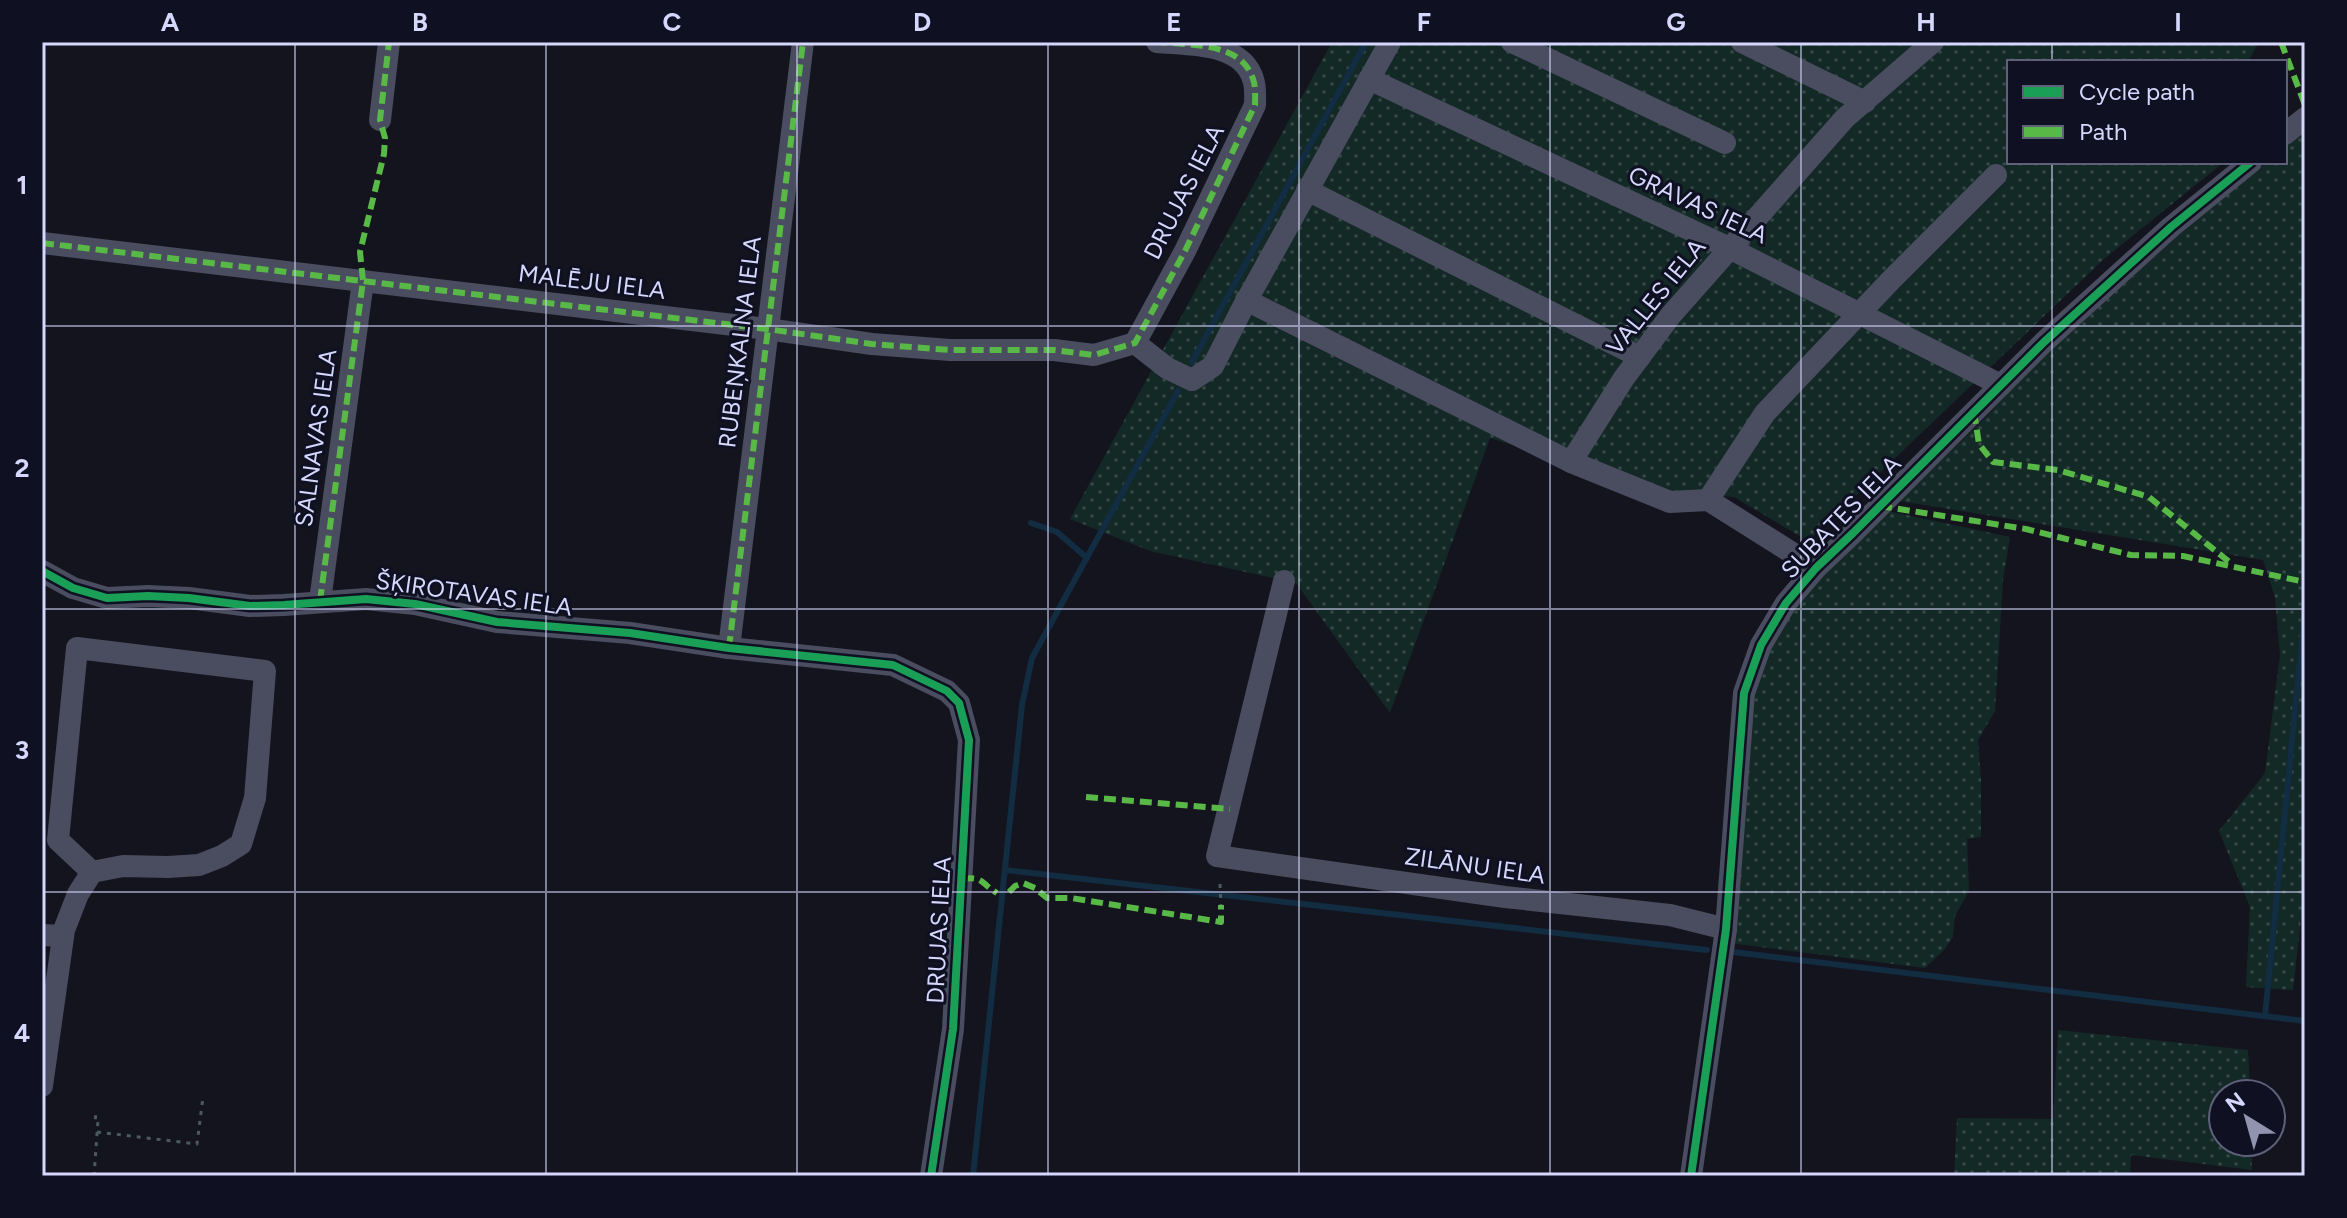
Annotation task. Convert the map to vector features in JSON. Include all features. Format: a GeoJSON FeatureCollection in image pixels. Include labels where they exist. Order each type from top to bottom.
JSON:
{"type":"FeatureCollection","features":[{"type":"Feature","properties":{"kind":"street"},"geometry":{"type":"LineString","coordinates":[[380,120],[389,42]]}},
{"type":"Feature","properties":{"kind":"street","name":"RUBEŅKALNA IELA"},"geometry":{"type":"LineString","coordinates":[[729,648],[803,42]]}},
{"type":"Feature","properties":{"kind":"street","name":"DRUJAS IELA"},"geometry":{"type":"LineString","coordinates":[[1135,343],[1185,251],[1255,105],[1254,80],[1244,61],[1213,47],[1157,42]]}},
{"type":"Feature","properties":{"kind":"street"},"geometry":{"type":"LineString","coordinates":[[1135,343],[1167,368],[1192,380],[1213,366],[1246,300],[1390,42]]}},
{"type":"Feature","properties":{"kind":"street"},"geometry":{"type":"LineString","coordinates":[[1512,42],[1725,143]]}},
{"type":"Feature","properties":{"kind":"street"},"geometry":{"type":"LineString","coordinates":[[1742,42],[1865,102]]}},
{"type":"Feature","properties":{"kind":"street","name":"VALLES IELA"},"geometry":{"type":"LineString","coordinates":[[1571,462],[1624,378],[1671,315],[1845,118],[1933,42]]}},
{"type":"Feature","properties":{"kind":"street","name":"GRAVAS IELA"},"geometry":{"type":"LineString","coordinates":[[1369,79],[1729,248],[2001,385]]}},
{"type":"Feature","properties":{"kind":"street"},"geometry":{"type":"LineString","coordinates":[[2287,132],[2305,118]]}},
{"type":"Feature","properties":{"kind":"street","name":"SUBATES IELA"},"geometry":{"type":"LineString","coordinates":[[1691,1176],[1726,929],[1744,693],[1761,645],[1786,603],[1816,568],[2044,342],[2171,227],[2249,164]]}},
{"type":"Feature","properties":{"kind":"street"},"geometry":{"type":"LineString","coordinates":[[1708,500],[1765,413],[1996,175]]}},
{"type":"Feature","properties":{"kind":"street"},"geometry":{"type":"LineString","coordinates":[[1307,190],[1640,357]]}},
{"type":"Feature","properties":{"kind":"street","name":"MALĒJU IELA"},"geometry":{"type":"LineString","coordinates":[[42,243],[872,344],[950,350],[1054,350],[1094,355],[1135,343]]}},
{"type":"Feature","properties":{"kind":"street","name":"SALNAVAS IELA"},"geometry":{"type":"LineString","coordinates":[[320,601],[363,281]]}},
{"type":"Feature","properties":{"kind":"street"},"geometry":{"type":"LineString","coordinates":[[1246,300],[1571,462],[1670,502],[1708,500],[1816,568]]}},
{"type":"Feature","properties":{"kind":"street","name":"ŠĶIROTAVAS IELA"},"geometry":{"type":"LineString","coordinates":[[42,571],[73,588],[107,598],[189,598],[250,606],[366,599],[415,604],[497,622],[646,635],[729,648],[893,665],[947,691]]}},
{"type":"Feature","properties":{"kind":"street","name":"ZILĀNU IELA"},"geometry":{"type":"LineString","coordinates":[[1284,581],[1217,856],[1505,897],[1670,915],[1726,929]]}},
{"type":"Feature","properties":{"kind":"street"},"geometry":{"type":"LineString","coordinates":[[42,1086],[52,936],[92,872],[123,866],[199,865],[241,844],[255,798],[265,671],[77,648],[50,839],[92,872]]}},
{"type":"Feature","properties":{"kind":"street","name":"DRUJAS IELA"},"geometry":{"type":"LineString","coordinates":[[931,1176],[953,1029],[969,740],[959,703],[947,691]]}},
{"type":"Feature","properties":{"kind":"path"},"geometry":{"type":"LineString","coordinates":[[1220,884],[1221,905]]}},
{"type":"Feature","properties":{"kind":"path"},"geometry":{"type":"LineString","coordinates":[[97,1132],[197,1144],[203,1097]]}},
{"type":"Feature","properties":{"kind":"path"},"geometry":{"type":"LineString","coordinates":[[94,1176],[96,1114]]}},
{"type":"Feature","properties":{"kind":"green space"},"geometry":{"type":"Polygon","coordinates":[[[1332,42],[2259,42],[2249,60],[2007,60],[2007,164],[2222,164],[2104,259],[1808,541],[1734,497],[1660,490],[1490,438],[1390,713],[1296,583],[1150,551],[1070,519],[1332,42]]]}},
{"type":"Feature","properties":{"kind":"green space"},"geometry":{"type":"Polygon","coordinates":[[[2305,131],[2305,884],[2293,990],[2246,987],[2250,907],[2219,831],[2265,773],[2280,655],[2275,597],[2263,560],[1900,501],[1990,413],[2026,372],[2188,227],[2265,164],[2287,164],[2287,145],[2305,131]]]}},
{"type":"Feature","properties":{"kind":"green space"},"geometry":{"type":"Polygon","coordinates":[[[1888,511],[2010,537],[2003,580],[1995,711],[1978,740],[1981,837],[1967,839],[1969,891],[1955,916],[1953,937],[1925,968],[1729,943],[1748,711],[1766,653],[1801,596],[1888,511]]]}},
{"type":"Feature","properties":{"kind":"green space"},"geometry":{"type":"Polygon","coordinates":[[[2058,1030],[2248,1050],[2249,1078],[2207,1078],[2207,1158],[2252,1158],[2252,1170],[2131,1155],[2130,1176],[1954,1176],[1957,1118],[2053,1119],[2058,1030]]]}},
{"type":"Feature","properties":{"kind":"waterway"},"geometry":{"type":"LineString","coordinates":[[1192,362],[1366,42]]}},
{"type":"Feature","properties":{"kind":"waterway"},"geometry":{"type":"LineString","coordinates":[[973,1176],[1022,705],[1032,658],[1178,391]]}},
{"type":"Feature","properties":{"kind":"waterway"},"geometry":{"type":"LineString","coordinates":[[1031,523],[1057,532],[1087,558]]}},
{"type":"Feature","properties":{"kind":"waterway"},"geometry":{"type":"LineString","coordinates":[[2265,1016],[2305,609]]}},
{"type":"Feature","properties":{"kind":"waterway"},"geometry":{"type":"LineString","coordinates":[[1005,870],[1707,950]]}},
{"type":"Feature","properties":{"kind":"waterway"},"geometry":{"type":"LineString","coordinates":[[1733,952],[2305,1021]]}},
{"type":"Feature","properties":{"kind":"marked path"},"geometry":{"type":"LineString","coordinates":[[320,601],[363,281],[360,252],[384,154],[385,138],[380,120],[389,42]]}},
{"type":"Feature","properties":{"kind":"marked path"},"geometry":{"type":"LineString","coordinates":[[729,648],[803,42]]}},
{"type":"Feature","properties":{"kind":"marked path"},"geometry":{"type":"LineString","coordinates":[[42,243],[872,344],[950,350],[1054,350],[1094,355],[1135,343],[1185,251],[1255,105],[1253,79],[1238,58],[1199,45],[1157,42]]}},
{"type":"Feature","properties":{"kind":"marked path"},"geometry":{"type":"LineString","coordinates":[[2281,42],[2305,105]]}},
{"type":"Feature","properties":{"kind":"marked path"},"geometry":{"type":"LineString","coordinates":[[1974,412],[1979,444],[1993,462],[2058,470],[2149,497],[2233,565]]}},
{"type":"Feature","properties":{"kind":"marked path"},"geometry":{"type":"LineString","coordinates":[[1880,506],[2026,529],[2131,555],[2183,556],[2305,582]]}},
{"type":"Feature","properties":{"kind":"marked path"},"geometry":{"type":"LineString","coordinates":[[1086,797],[1230,809]]}},
{"type":"Feature","properties":{"kind":"marked path"},"geometry":{"type":"LineString","coordinates":[[962,879],[978,879],[997,893]]}},
{"type":"Feature","properties":{"kind":"marked path"},"geometry":{"type":"LineString","coordinates":[[1009,892],[1023,883],[1047,898],[1071,898],[1221,922],[1221,905]]}},
{"type":"Feature","properties":{"kind":"cycle path"},"geometry":{"type":"LineString","coordinates":[[1691,1176],[1726,929],[1744,693],[1761,645],[1786,603],[1816,568],[2044,342],[2171,227],[2249,164]]}},
{"type":"Feature","properties":{"kind":"cycle path"},"geometry":{"type":"LineString","coordinates":[[42,571],[73,588],[107,598],[189,598],[250,606],[366,599],[415,604],[497,622],[630,633],[729,648],[893,665],[947,691],[959,703],[969,740],[953,1029],[931,1176]]}}]}
